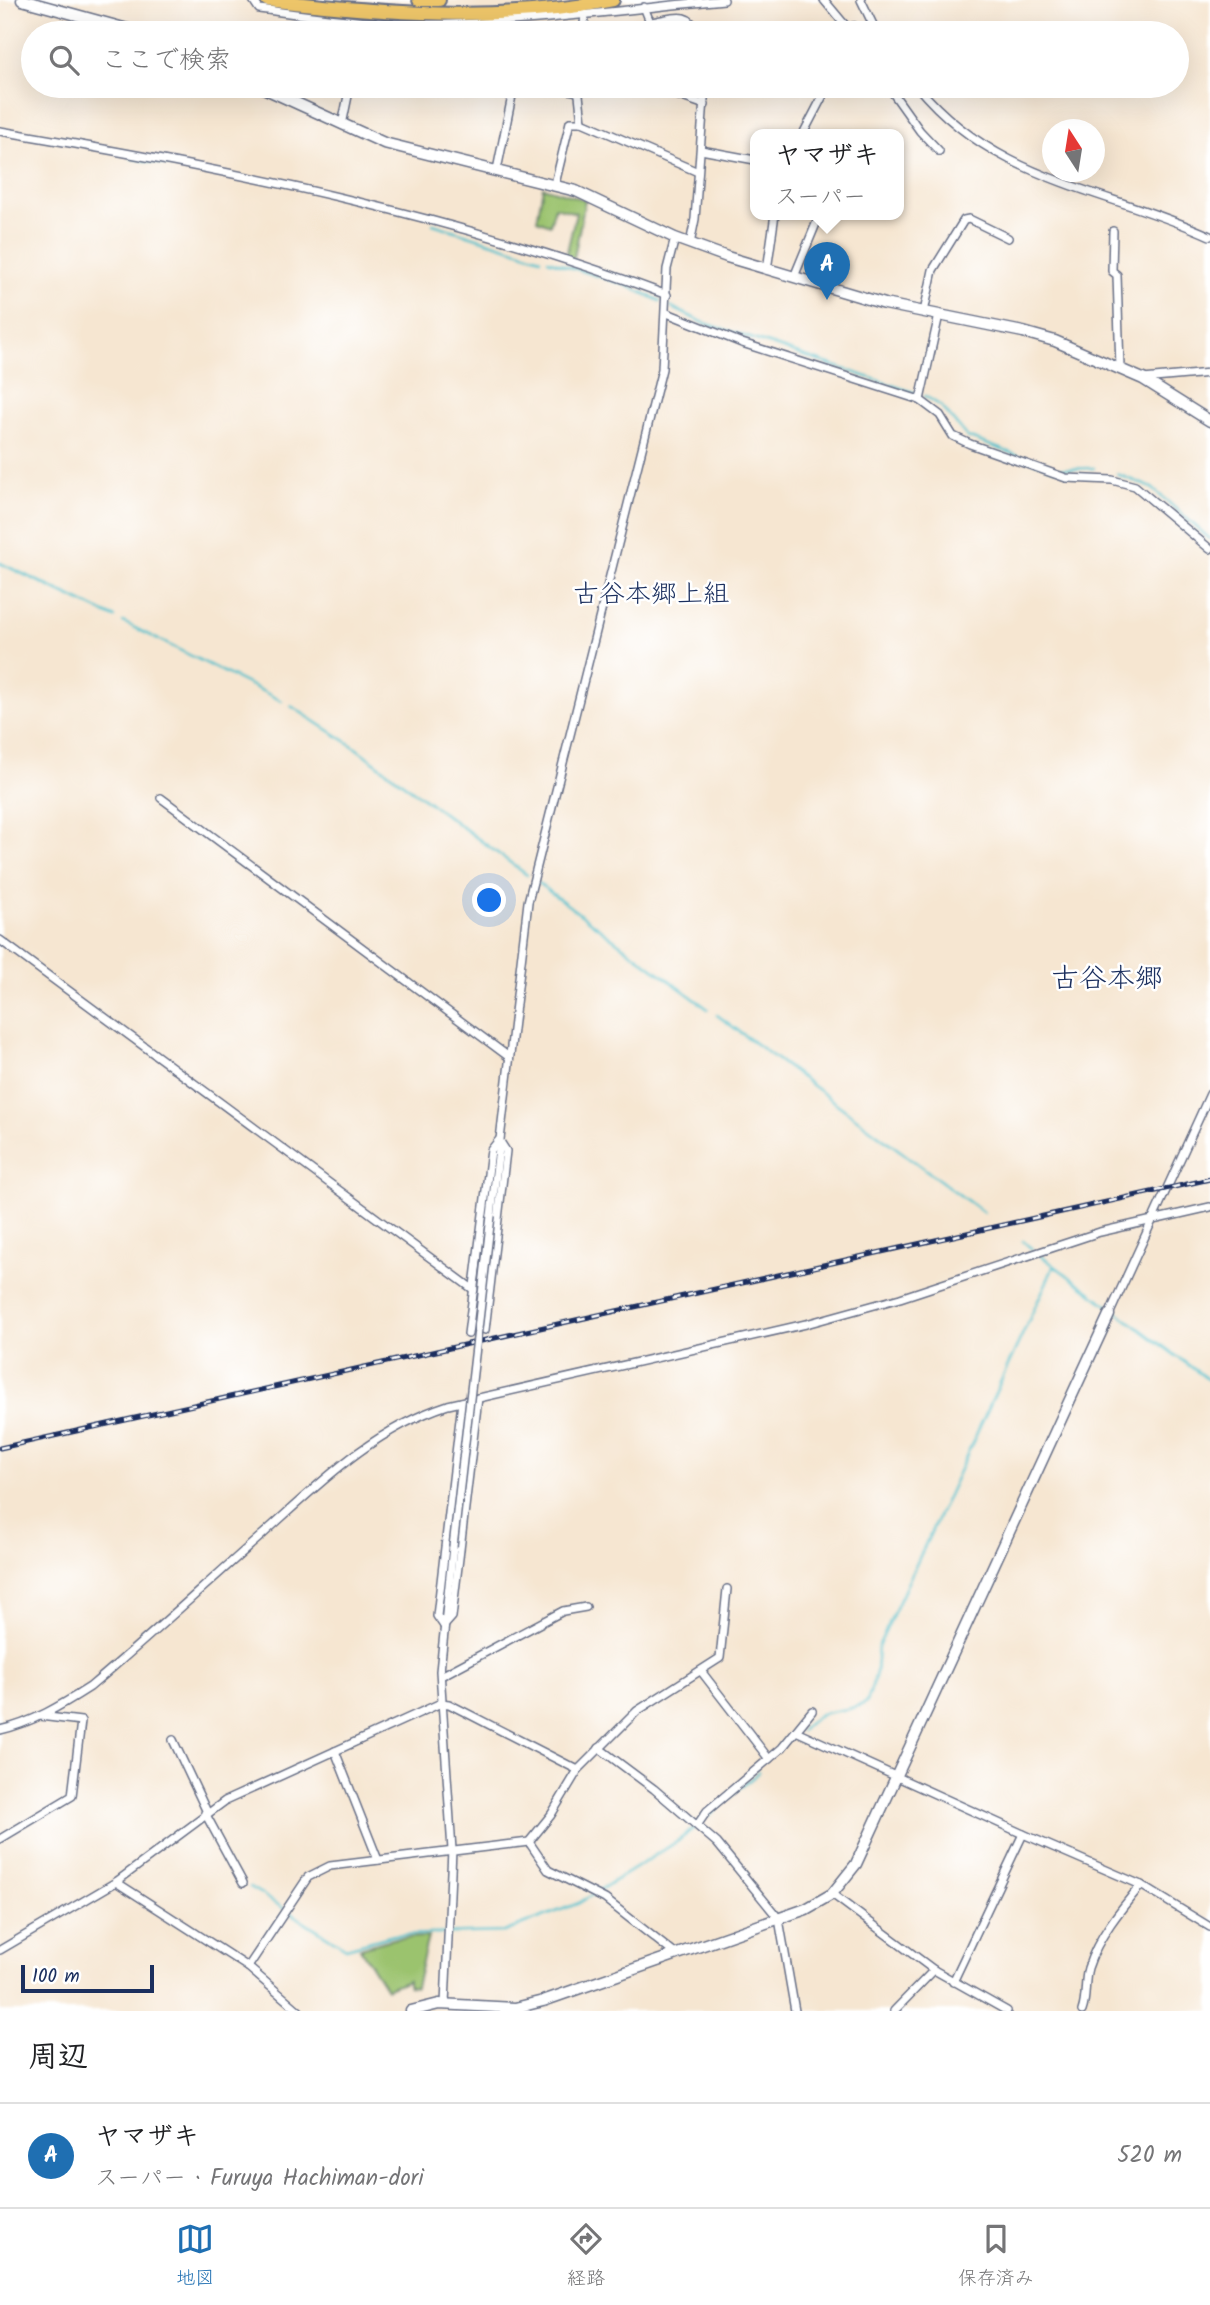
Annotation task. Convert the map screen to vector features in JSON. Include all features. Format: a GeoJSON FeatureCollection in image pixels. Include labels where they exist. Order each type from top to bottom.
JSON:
{"type":"FeatureCollection","features":[{"type":"Feature","properties":{"kind":"highway"},"geometry":{"type":"LineString","coordinates":[[267,0],[348,9],[485,12],[613,0]]}},
{"type":"Feature","properties":{"kind":"highway"},"geometry":{"type":"LineString","coordinates":[[419,0],[439,0]]}},
{"type":"Feature","properties":{"kind":"street"},"geometry":{"type":"LineString","coordinates":[[22,0],[98,21]]}},
{"type":"Feature","properties":{"kind":"street"},"geometry":{"type":"LineString","coordinates":[[253,0],[259,9],[351,21]]}},
{"type":"Feature","properties":{"kind":"street"},"geometry":{"type":"LineString","coordinates":[[496,21],[585,15],[724,0]]}},
{"type":"Feature","properties":{"kind":"street"},"geometry":{"type":"LineString","coordinates":[[824,0],[841,21]]}},
{"type":"Feature","properties":{"kind":"street"},"geometry":{"type":"LineString","coordinates":[[861,0],[871,21]]}},
{"type":"Feature","properties":{"kind":"street"},"geometry":{"type":"LineString","coordinates":[[644,7],[650,21]]}},
{"type":"Feature","properties":{"kind":"street"},"geometry":{"type":"LineString","coordinates":[[584,21],[585,15]]}},
{"type":"Feature","properties":{"kind":"street"},"geometry":{"type":"LineString","coordinates":[[655,21],[681,16],[689,21]]}},
{"type":"Feature","properties":{"kind":"street"},"geometry":{"type":"LineString","coordinates":[[284,98],[384,143],[555,184],[598,200],[675,238],[767,270],[924,312],[1023,332],[1120,368],[1143,379],[1210,421]]}},
{"type":"Feature","properties":{"kind":"street"},"geometry":{"type":"LineString","coordinates":[[341,125],[347,98]]}},
{"type":"Feature","properties":{"kind":"street"},"geometry":{"type":"LineString","coordinates":[[497,170],[512,98]]}},
{"type":"Feature","properties":{"kind":"street"},"geometry":{"type":"LineString","coordinates":[[579,98],[582,122]]}},
{"type":"Feature","properties":{"kind":"street"},"geometry":{"type":"LineString","coordinates":[[685,98],[705,105]]}},
{"type":"Feature","properties":{"kind":"street"},"geometry":{"type":"LineString","coordinates":[[690,244],[705,98]]}},
{"type":"Feature","properties":{"kind":"street"},"geometry":{"type":"LineString","coordinates":[[806,129],[822,98]]}},
{"type":"Feature","properties":{"kind":"street"},"geometry":{"type":"LineString","coordinates":[[897,98],[920,131],[939,151]]}},
{"type":"Feature","properties":{"kind":"street"},"geometry":{"type":"LineString","coordinates":[[928,98],[945,117],[998,155],[1065,186],[1209,237]]}},
{"type":"Feature","properties":{"kind":"street"},"geometry":{"type":"LineString","coordinates":[[555,184],[570,122],[582,122],[698,172]]}},
{"type":"Feature","properties":{"kind":"street"},"geometry":{"type":"LineString","coordinates":[[0,131],[279,182],[415,214],[546,251],[667,295]]}},
{"type":"Feature","properties":{"kind":"street"},"geometry":{"type":"LineString","coordinates":[[701,150],[750,159]]}},
{"type":"Feature","properties":{"kind":"street"},"geometry":{"type":"LineString","coordinates":[[924,312],[933,270],[964,220],[969,219],[1008,238]]}},
{"type":"Feature","properties":{"kind":"street"},"geometry":{"type":"LineString","coordinates":[[767,270],[774,220]]}},
{"type":"Feature","properties":{"kind":"street"},"geometry":{"type":"LineString","coordinates":[[794,277],[818,220]]}},
{"type":"Feature","properties":{"kind":"street"},"geometry":{"type":"LineString","coordinates":[[1113,232],[1112,271],[1117,275],[1120,368]]}},
{"type":"Feature","properties":{"kind":"street"},"geometry":{"type":"LineString","coordinates":[[445,2004],[452,1850],[440,1676],[528,902],[662,369],[667,313],[667,269],[675,238]]}},
{"type":"Feature","properties":{"kind":"street"},"geometry":{"type":"LineString","coordinates":[[667,313],[742,343],[920,400],[940,415],[953,436],[970,444],[1066,478],[1112,480],[1135,486],[1210,549]]}},
{"type":"Feature","properties":{"kind":"street"},"geometry":{"type":"LineString","coordinates":[[920,400],[939,315]]}},
{"type":"Feature","properties":{"kind":"street"},"geometry":{"type":"LineString","coordinates":[[1143,379],[1210,373]]}},
{"type":"Feature","properties":{"kind":"street"},"geometry":{"type":"LineString","coordinates":[[161,798],[509,1057]]}},
{"type":"Feature","properties":{"kind":"street"},"geometry":{"type":"LineString","coordinates":[[0,940],[474,1290]]}},
{"type":"Feature","properties":{"kind":"street"},"geometry":{"type":"LineString","coordinates":[[411,2011],[445,2004],[515,2008],[545,2006],[675,1954],[806,1909],[832,1894],[856,1864],[1210,1094]]}},
{"type":"Feature","properties":{"kind":"street"},"geometry":{"type":"LineString","coordinates":[[468,1334],[491,1150],[499,1140]]}},
{"type":"Feature","properties":{"kind":"street"},"geometry":{"type":"LineString","coordinates":[[485,1329],[506,1151],[499,1140]]}},
{"type":"Feature","properties":{"kind":"street"},"geometry":{"type":"LineString","coordinates":[[0,1730],[39,1716],[90,1687],[333,1471],[388,1430],[420,1414],[478,1398],[806,1324],[900,1298],[1100,1232],[1210,1207]]}},
{"type":"Feature","properties":{"kind":"street"},"geometry":{"type":"LineString","coordinates":[[444,1627],[453,1617],[478,1398]]}},
{"type":"Feature","properties":{"kind":"street"},"geometry":{"type":"LineString","coordinates":[[444,1627],[437,1616],[461,1402]]}},
{"type":"Feature","properties":{"kind":"street"},"geometry":{"type":"LineString","coordinates":[[248,1967],[308,1877],[330,1866],[529,1842],[551,1815],[578,1770],[637,1711],[720,1658],[727,1589]]}},
{"type":"Feature","properties":{"kind":"street"},"geometry":{"type":"LineString","coordinates":[[440,1676],[563,1611],[586,1607]]}},
{"type":"Feature","properties":{"kind":"street"},"geometry":{"type":"LineString","coordinates":[[701,1671],[769,1759]]}},
{"type":"Feature","properties":{"kind":"street"},"geometry":{"type":"LineString","coordinates":[[0,1950],[116,1882],[206,1813],[241,1792],[441,1703],[449,1704],[578,1770]]}},
{"type":"Feature","properties":{"kind":"street"},"geometry":{"type":"LineString","coordinates":[[698,1824],[707,1811],[769,1759],[813,1711]]}},
{"type":"Feature","properties":{"kind":"street"},"geometry":{"type":"LineString","coordinates":[[0,1839],[72,1796],[81,1721],[39,1716]]}},
{"type":"Feature","properties":{"kind":"street"},"geometry":{"type":"LineString","coordinates":[[796,1731],[1140,1885],[1210,1927]]}},
{"type":"Feature","properties":{"kind":"street"},"geometry":{"type":"LineString","coordinates":[[173,1740],[206,1813],[243,1883]]}},
{"type":"Feature","properties":{"kind":"street"},"geometry":{"type":"LineString","coordinates":[[599,1748],[698,1824],[718,1843],[779,1919],[795,2011]]}},
{"type":"Feature","properties":{"kind":"street"},"geometry":{"type":"LineString","coordinates":[[335,1751],[378,1860]]}},
{"type":"Feature","properties":{"kind":"street"},"geometry":{"type":"LineString","coordinates":[[953,1982],[1023,1834]]}},
{"type":"Feature","properties":{"kind":"street"},"geometry":{"type":"LineString","coordinates":[[529,1842],[548,1870],[605,1899],[675,1954]]}},
{"type":"Feature","properties":{"kind":"street"},"geometry":{"type":"LineString","coordinates":[[116,1882],[248,1967],[299,2011]]}},
{"type":"Feature","properties":{"kind":"street"},"geometry":{"type":"LineString","coordinates":[[1082,2011],[1088,1968],[1115,1916],[1140,1885]]}},
{"type":"Feature","properties":{"kind":"street"},"geometry":{"type":"LineString","coordinates":[[832,1894],[934,1970],[1007,2011]]}},
{"type":"Feature","properties":{"kind":"street"},"geometry":{"type":"LineString","coordinates":[[894,2011],[934,1970]]}},
{"type":"Feature","properties":{"kind":"green space"},"geometry":{"type":"Polygon","coordinates":[[[543,187],[585,200],[574,258],[566,256],[576,213],[555,207],[550,225],[537,220],[543,187]]]}},
{"type":"Feature","properties":{"kind":"green space"},"geometry":{"type":"Polygon","coordinates":[[[428,1937],[416,1987],[408,1986],[408,1980],[386,1989],[360,1948],[396,1938],[428,1937]]]}},
{"type":"Feature","properties":{"kind":"waterway"},"geometry":{"type":"LineString","coordinates":[[131,158],[179,167]]}},
{"type":"Feature","properties":{"kind":"waterway"},"geometry":{"type":"LineString","coordinates":[[433,224],[541,258]]}},
{"type":"Feature","properties":{"kind":"waterway"},"geometry":{"type":"LineString","coordinates":[[548,260],[626,285],[660,301]]}},
{"type":"Feature","properties":{"kind":"waterway"},"geometry":{"type":"LineString","coordinates":[[671,307],[702,322],[919,394]]}},
{"type":"Feature","properties":{"kind":"waterway"},"geometry":{"type":"LineString","coordinates":[[925,396],[941,406],[967,437],[1055,469],[1094,468]]}},
{"type":"Feature","properties":{"kind":"waterway"},"geometry":{"type":"LineString","coordinates":[[1117,474],[1152,488],[1210,539]]}},
{"type":"Feature","properties":{"kind":"waterway"},"geometry":{"type":"LineString","coordinates":[[0,563],[115,618]]}},
{"type":"Feature","properties":{"kind":"waterway"},"geometry":{"type":"LineString","coordinates":[[123,622],[282,701]]}},
{"type":"Feature","properties":{"kind":"waterway"},"geometry":{"type":"LineString","coordinates":[[291,706],[353,746],[527,875]]}},
{"type":"Feature","properties":{"kind":"waterway"},"geometry":{"type":"LineString","coordinates":[[538,883],[708,1009]]}},
{"type":"Feature","properties":{"kind":"waterway"},"geometry":{"type":"LineString","coordinates":[[717,1015],[984,1213]]}},
{"type":"Feature","properties":{"kind":"waterway"},"geometry":{"type":"LineString","coordinates":[[1023,1241],[1032,1249]]}},
{"type":"Feature","properties":{"kind":"waterway"},"geometry":{"type":"LineString","coordinates":[[1040,1255],[1210,1381]]}},
{"type":"Feature","properties":{"kind":"waterway"},"geometry":{"type":"LineString","coordinates":[[801,1731],[818,1716],[867,1702],[876,1673],[878,1647],[1054,1266]]}},
{"type":"Feature","properties":{"kind":"waterway"},"geometry":{"type":"LineString","coordinates":[[708,1816],[759,1772]]}},
{"type":"Feature","properties":{"kind":"waterway"},"geometry":{"type":"LineString","coordinates":[[250,1887],[346,1948],[394,1935],[504,1932],[579,1903],[678,1841],[695,1827]]}},
{"type":"Feature","properties":{"kind":"railway"},"geometry":{"type":"LineString","coordinates":[[0,1448],[1210,1179]]}},
{"type":"Feature","properties":{"kind":"place","name":"ヤマザキ"},"geometry":{"type":"Point","coordinates":[827,300]}},
{"type":"Feature","properties":{"kind":"district","name":"古谷本郷上組"},"geometry":{"type":"Point","coordinates":[651,595]}},
{"type":"Feature","properties":{"kind":"district","name":"古谷本郷"},"geometry":{"type":"Point","coordinates":[1107,979]}}]}
